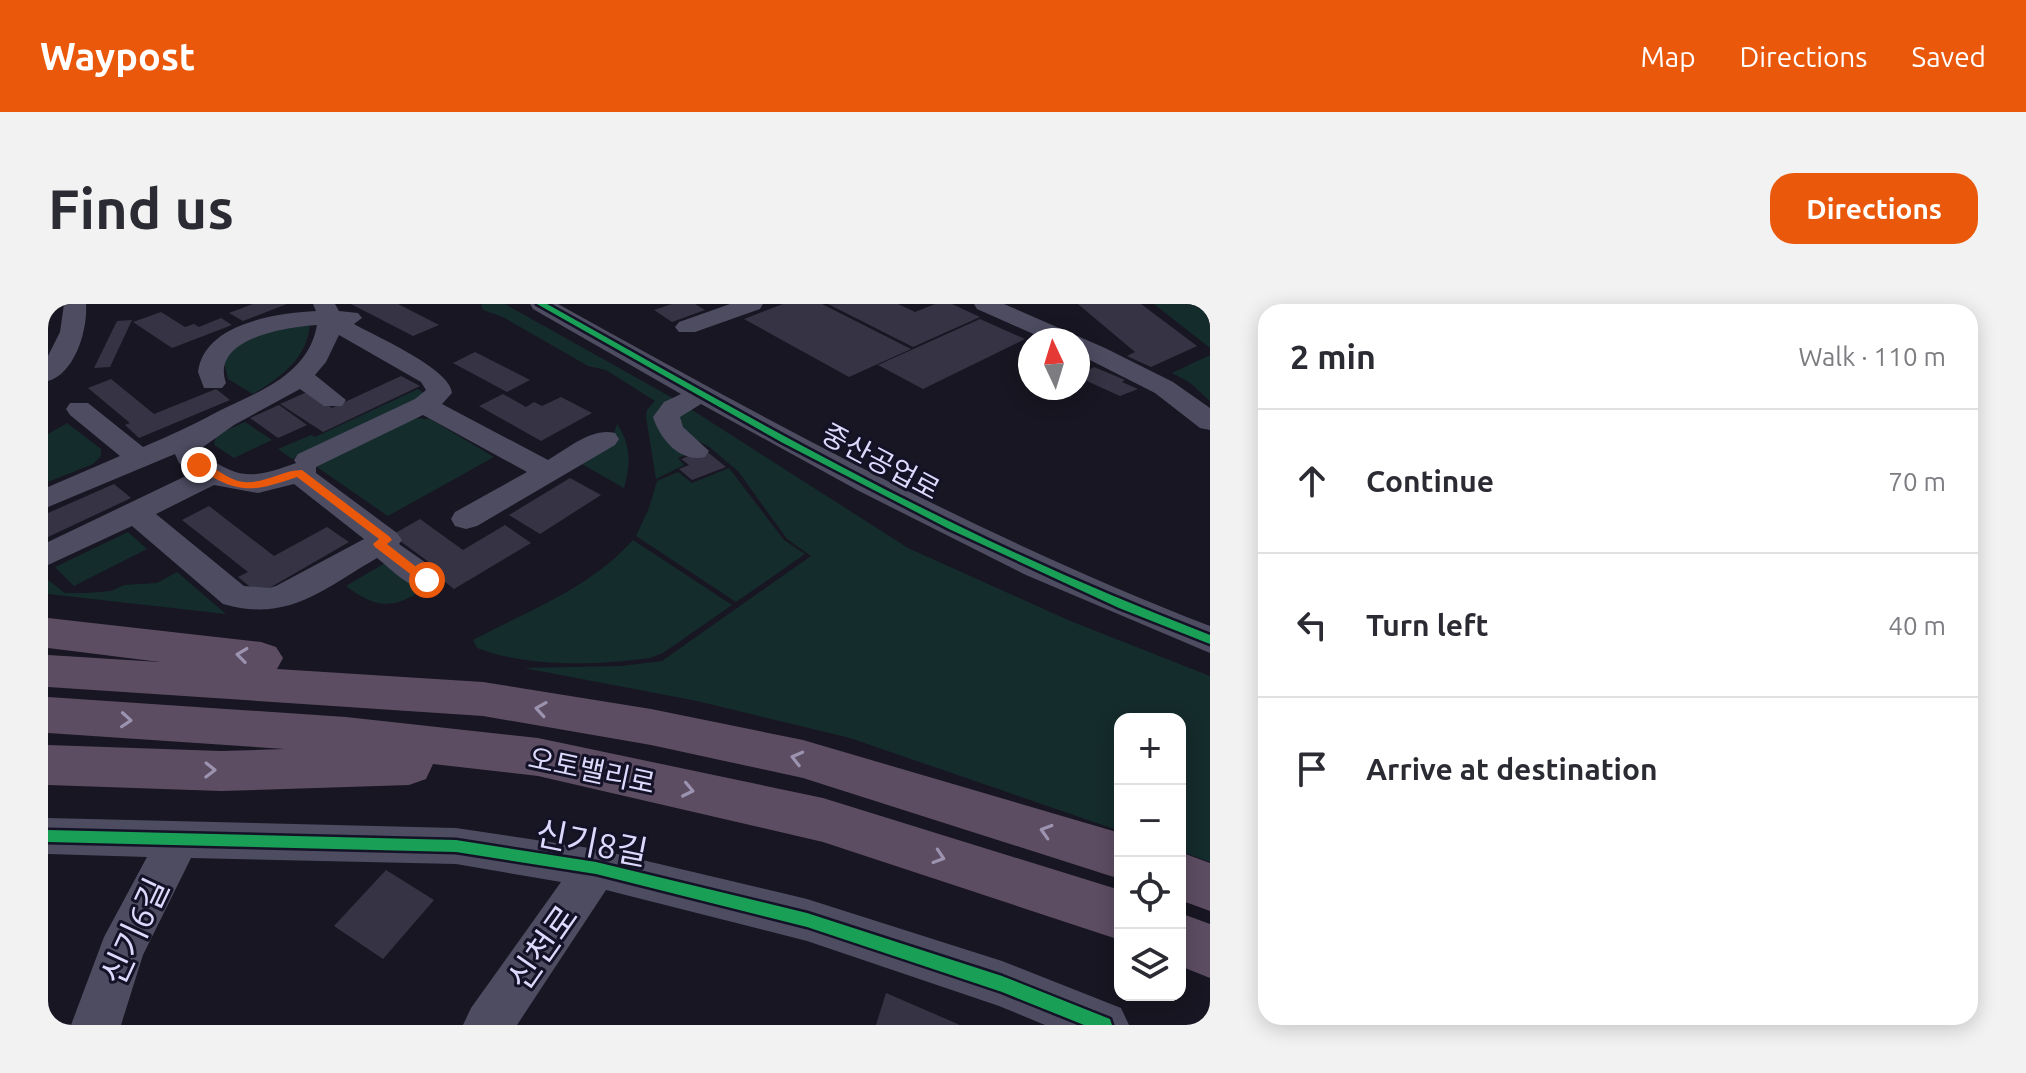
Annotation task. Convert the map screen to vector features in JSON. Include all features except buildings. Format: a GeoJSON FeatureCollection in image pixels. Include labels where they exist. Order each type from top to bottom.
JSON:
{"type":"FeatureCollection","features":[{"type":"Feature","properties":{"kind":"highway"},"geometry":{"type":"LineString","coordinates":[[48,633],[365,670],[483,699]]}},
{"type":"Feature","properties":{"kind":"highway","name":"오토밸리로"},"geometry":{"type":"LineString","coordinates":[[48,671],[483,699],[651,727],[803,759],[1054,833],[1114,854]]}},
{"type":"Feature","properties":{"kind":"highway","name":"오토밸리로"},"geometry":{"type":"LineString","coordinates":[[48,715],[346,735],[538,757],[823,820],[1114,913]]}},
{"type":"Feature","properties":{"kind":"highway"},"geometry":{"type":"LineString","coordinates":[[48,765],[221,771],[538,757]]}},
{"type":"Feature","properties":{"kind":"highway"},"geometry":{"type":"LineString","coordinates":[[1186,878],[1210,887]]}},
{"type":"Feature","properties":{"kind":"highway"},"geometry":{"type":"LineString","coordinates":[[1186,941],[1210,951]]}},
{"type":"Feature","properties":{"kind":"street","name":"중산공업로"},"geometry":{"type":"LineString","coordinates":[[541,304],[989,545],[1210,640]]}},
{"type":"Feature","properties":{"kind":"street"},"geometry":{"type":"LineString","coordinates":[[687,327],[752,304]]}},
{"type":"Feature","properties":{"kind":"street"},"geometry":{"type":"LineString","coordinates":[[985,304],[1040,328]]}},
{"type":"Feature","properties":{"kind":"street"},"geometry":{"type":"LineString","coordinates":[[48,373],[69,345],[82,305]]}},
{"type":"Feature","properties":{"kind":"street"},"geometry":{"type":"LineString","coordinates":[[48,498],[267,401],[300,377],[320,352],[328,334],[327,314]]}},
{"type":"Feature","properties":{"kind":"street"},"geometry":{"type":"LineString","coordinates":[[201,432],[189,445],[189,457],[227,483],[264,485],[424,405],[439,393],[439,387],[430,377],[327,314]]}},
{"type":"Feature","properties":{"kind":"street"},"geometry":{"type":"LineString","coordinates":[[213,383],[210,367],[213,358],[250,330],[273,323],[327,314],[360,318],[405,336]]}},
{"type":"Feature","properties":{"kind":"street"},"geometry":{"type":"LineString","coordinates":[[1090,350],[1136,370],[1172,391],[1210,422]]}},
{"type":"Feature","properties":{"kind":"street"},"geometry":{"type":"LineString","coordinates":[[300,377],[333,400]]}},
{"type":"Feature","properties":{"kind":"street"},"geometry":{"type":"LineString","coordinates":[[695,451],[671,431],[666,417],[673,408],[703,393]]}},
{"type":"Feature","properties":{"kind":"street"},"geometry":{"type":"LineString","coordinates":[[424,405],[549,472]]}},
{"type":"Feature","properties":{"kind":"street"},"geometry":{"type":"LineString","coordinates":[[79,409],[141,459]]}},
{"type":"Feature","properties":{"kind":"street"},"geometry":{"type":"LineString","coordinates":[[466,519],[605,439]]}},
{"type":"Feature","properties":{"kind":"street"},"geometry":{"type":"LineString","coordinates":[[136,513],[235,596],[271,600],[288,594],[386,540],[303,467]]}},
{"type":"Feature","properties":{"kind":"street"},"geometry":{"type":"LineString","coordinates":[[48,555],[214,474]]}},
{"type":"Feature","properties":{"kind":"street"},"geometry":{"type":"LineString","coordinates":[[379,544],[427,580]]}},
{"type":"Feature","properties":{"kind":"street","name":"신기8길"},"geometry":{"type":"LineString","coordinates":[[48,836],[456,846],[596,868],[807,920],[1002,984],[1104,1025]]}},
{"type":"Feature","properties":{"kind":"street","name":"신기6길"},"geometry":{"type":"LineString","coordinates":[[96,1025],[100,1005],[125,944],[179,839]]}},
{"type":"Feature","properties":{"kind":"street","name":"신천로"},"geometry":{"type":"LineString","coordinates":[[493,1023],[596,868]]}},
{"type":"Feature","properties":{"kind":"green space"},"geometry":{"type":"Polygon","coordinates":[[[481,304],[505,304],[678,401],[668,405],[689,453],[678,458],[684,465],[656,479],[646,417],[647,410],[655,401],[606,370],[588,366],[503,317],[483,310],[481,304]]]}},
{"type":"Feature","properties":{"kind":"green space"},"geometry":{"type":"Polygon","coordinates":[[[1154,304],[1210,304],[1210,348],[1154,304]]]}},
{"type":"Feature","properties":{"kind":"green space"},"geometry":{"type":"Polygon","coordinates":[[[310,324],[298,357],[283,374],[263,388],[253,394],[228,379],[223,358],[242,343],[275,330],[310,324]]]}},
{"type":"Feature","properties":{"kind":"green space"},"geometry":{"type":"Polygon","coordinates":[[[1210,355],[1210,401],[1189,382],[1172,373],[1210,355]]]}},
{"type":"Feature","properties":{"kind":"green space"},"geometry":{"type":"Polygon","coordinates":[[[418,389],[424,393],[422,398],[292,459],[278,449],[311,435],[315,437],[418,389]]]}},
{"type":"Feature","properties":{"kind":"green space"},"geometry":{"type":"Polygon","coordinates":[[[689,408],[908,548],[1068,620],[1210,676],[1210,862],[1186,853],[1186,713],[1114,713],[1114,829],[850,738],[697,701],[524,668],[621,666],[662,661],[811,556],[787,539],[738,471],[708,446],[686,435],[676,419],[689,408]]]}},
{"type":"Feature","properties":{"kind":"green space"},"geometry":{"type":"Polygon","coordinates":[[[411,418],[430,419],[494,457],[388,516],[314,465],[411,418]]]}},
{"type":"Feature","properties":{"kind":"green space"},"geometry":{"type":"Polygon","coordinates":[[[245,422],[272,440],[234,458],[214,445],[216,435],[245,422]]]}},
{"type":"Feature","properties":{"kind":"green space"},"geometry":{"type":"Polygon","coordinates":[[[67,423],[101,449],[101,456],[93,464],[48,482],[48,434],[67,423]]]}},
{"type":"Feature","properties":{"kind":"green space"},"geometry":{"type":"Polygon","coordinates":[[[617,424],[625,439],[628,455],[624,488],[580,463],[613,437],[617,424]]]}},
{"type":"Feature","properties":{"kind":"green space"},"geometry":{"type":"Polygon","coordinates":[[[729,468],[784,540],[805,554],[736,602],[636,536],[657,481],[678,472],[692,483],[729,468]]]}},
{"type":"Feature","properties":{"kind":"green space"},"geometry":{"type":"Polygon","coordinates":[[[128,532],[147,549],[74,586],[55,567],[128,532]]]}},
{"type":"Feature","properties":{"kind":"green space"},"geometry":{"type":"Polygon","coordinates":[[[633,540],[732,605],[663,653],[650,658],[608,662],[540,662],[477,648],[473,640],[578,585],[633,540]]]}},
{"type":"Feature","properties":{"kind":"green space"},"geometry":{"type":"Polygon","coordinates":[[[385,563],[423,590],[402,601],[383,604],[366,599],[346,586],[385,563]]]}},
{"type":"Feature","properties":{"kind":"green space"},"geometry":{"type":"Polygon","coordinates":[[[177,572],[226,614],[48,594],[48,580],[65,593],[86,593],[111,591],[124,585],[157,583],[177,572]]]}},
{"type":"Feature","properties":{"kind":"cycle path"},"geometry":{"type":"LineString","coordinates":[[541,304],[869,485],[1038,568],[1210,640]]}},
{"type":"Feature","properties":{"kind":"cycle path"},"geometry":{"type":"LineString","coordinates":[[48,836],[456,846],[596,868],[807,920],[1002,984],[1104,1025]]}},
{"type":"Feature","properties":{"kind":"route"},"geometry":{"type":"LineString","coordinates":[[199,465],[227,483],[245,485],[264,485],[298,473],[386,540],[379,544],[427,580]]}}]}
